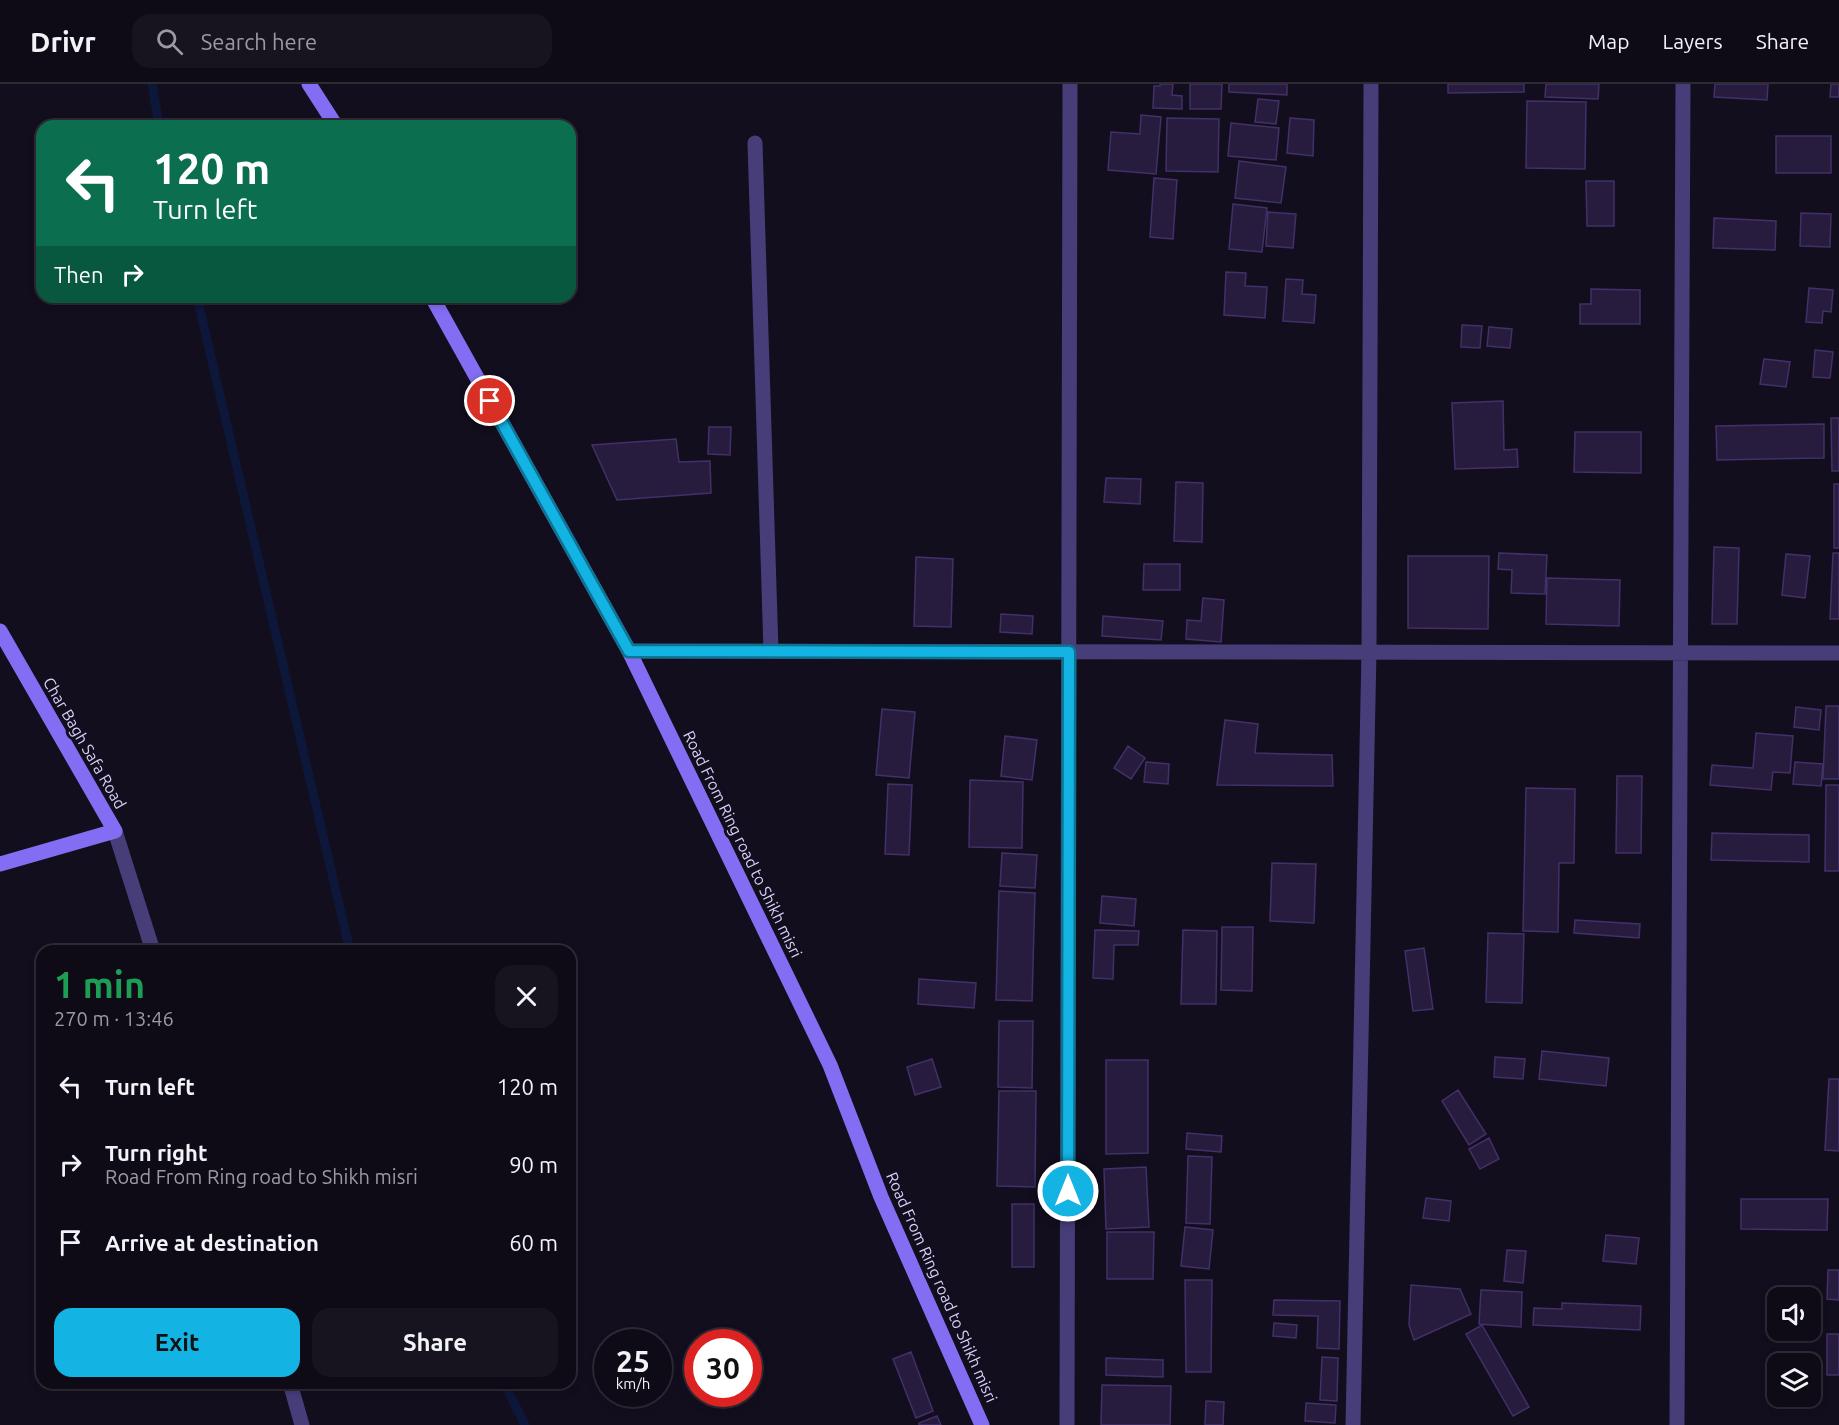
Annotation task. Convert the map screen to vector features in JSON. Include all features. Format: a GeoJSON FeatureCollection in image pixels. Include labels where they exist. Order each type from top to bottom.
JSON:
{"type":"FeatureCollection","features":[{"type":"Feature","properties":{"kind":"street"},"geometry":{"type":"LineString","coordinates":[[309,84],[332,120]]}},
{"type":"Feature","properties":{"kind":"street"},"geometry":{"type":"LineString","coordinates":[[1067,1425],[1070,84]]}},
{"type":"Feature","properties":{"kind":"street"},"geometry":{"type":"LineString","coordinates":[[1353,1425],[1369,652],[1371,84]]}},
{"type":"Feature","properties":{"kind":"street"},"geometry":{"type":"LineString","coordinates":[[1677,1425],[1683,84]]}},
{"type":"Feature","properties":{"kind":"street"},"geometry":{"type":"LineString","coordinates":[[755,142],[771,651]]}},
{"type":"Feature","properties":{"kind":"street","name":"Road From Ring road to Shikh misri"},"geometry":{"type":"LineString","coordinates":[[435,303],[629,651],[830,1065],[881,1197],[982,1425]]}},
{"type":"Feature","properties":{"kind":"street","name":"Char Bagh Safa Road"},"geometry":{"type":"LineString","coordinates":[[0,631],[115,831],[0,864]]}},
{"type":"Feature","properties":{"kind":"street"},"geometry":{"type":"LineString","coordinates":[[629,651],[1839,653]]}},
{"type":"Feature","properties":{"kind":"street"},"geometry":{"type":"LineString","coordinates":[[115,831],[151,945]]}},
{"type":"Feature","properties":{"kind":"street"},"geometry":{"type":"LineString","coordinates":[[292,1389],[302,1425]]}},
{"type":"Feature","properties":{"kind":"building"},"geometry":{"type":"Polygon","coordinates":[[[1160,84],[1173,84],[1172,95],[1182,96],[1182,109],[1153,108],[1154,86],[1160,86],[1160,84]]]}},
{"type":"Feature","properties":{"kind":"building"},"geometry":{"type":"Polygon","coordinates":[[[1190,84],[1222,84],[1221,109],[1190,109],[1190,84]]]}},
{"type":"Feature","properties":{"kind":"building"},"geometry":{"type":"Polygon","coordinates":[[[1229,84],[1287,84],[1287,95],[1229,92],[1229,84]]]}},
{"type":"Feature","properties":{"kind":"building"},"geometry":{"type":"Polygon","coordinates":[[[1448,84],[1524,84],[1524,92],[1448,93],[1448,84]]]}},
{"type":"Feature","properties":{"kind":"building"},"geometry":{"type":"Polygon","coordinates":[[[1546,84],[1599,84],[1598,99],[1545,97],[1546,84]]]}},
{"type":"Feature","properties":{"kind":"building"},"geometry":{"type":"Polygon","coordinates":[[[1715,84],[1768,84],[1767,100],[1714,97],[1715,84]]]}},
{"type":"Feature","properties":{"kind":"building"},"geometry":{"type":"Polygon","coordinates":[[[1831,84],[1839,84],[1839,97],[1830,97],[1831,84]]]}},
{"type":"Feature","properties":{"kind":"building"},"geometry":{"type":"Polygon","coordinates":[[[1258,99],[1279,101],[1276,124],[1255,122],[1258,99]]]}},
{"type":"Feature","properties":{"kind":"building"},"geometry":{"type":"Polygon","coordinates":[[[1527,101],[1586,102],[1585,169],[1526,168],[1527,101]]]}},
{"type":"Feature","properties":{"kind":"building"},"geometry":{"type":"Polygon","coordinates":[[[1141,115],[1161,117],[1156,174],[1108,170],[1111,132],[1140,134],[1141,115]]]}},
{"type":"Feature","properties":{"kind":"building"},"geometry":{"type":"Polygon","coordinates":[[[1167,118],[1219,119],[1218,172],[1166,171],[1167,118]]]}},
{"type":"Feature","properties":{"kind":"building"},"geometry":{"type":"Polygon","coordinates":[[[1290,118],[1314,120],[1313,156],[1287,153],[1290,118]]]}},
{"type":"Feature","properties":{"kind":"building"},"geometry":{"type":"Polygon","coordinates":[[[1231,123],[1279,128],[1276,160],[1228,156],[1231,123]]]}},
{"type":"Feature","properties":{"kind":"building"},"geometry":{"type":"Polygon","coordinates":[[[1776,136],[1831,136],[1831,173],[1776,173],[1776,136]]]}},
{"type":"Feature","properties":{"kind":"building"},"geometry":{"type":"Polygon","coordinates":[[[1239,161],[1286,167],[1281,203],[1235,198],[1239,161]]]}},
{"type":"Feature","properties":{"kind":"building"},"geometry":{"type":"Polygon","coordinates":[[[1154,178],[1177,180],[1173,239],[1150,237],[1154,178]]]}},
{"type":"Feature","properties":{"kind":"building"},"geometry":{"type":"Polygon","coordinates":[[[1586,181],[1614,181],[1614,226],[1587,226],[1586,181]]]}},
{"type":"Feature","properties":{"kind":"building"},"geometry":{"type":"Polygon","coordinates":[[[1233,204],[1267,208],[1262,252],[1229,249],[1233,204]]]}},
{"type":"Feature","properties":{"kind":"building"},"geometry":{"type":"Polygon","coordinates":[[[1268,212],[1296,214],[1293,248],[1266,246],[1268,212]]]}},
{"type":"Feature","properties":{"kind":"building"},"geometry":{"type":"Polygon","coordinates":[[[1801,213],[1831,214],[1830,247],[1800,246],[1801,213]]]}},
{"type":"Feature","properties":{"kind":"building"},"geometry":{"type":"Polygon","coordinates":[[[1714,218],[1776,221],[1775,250],[1713,248],[1714,218]]]}},
{"type":"Feature","properties":{"kind":"building"},"geometry":{"type":"Polygon","coordinates":[[[1226,272],[1246,273],[1245,286],[1267,287],[1265,318],[1224,315],[1226,272]]]}},
{"type":"Feature","properties":{"kind":"building"},"geometry":{"type":"Polygon","coordinates":[[[1286,279],[1303,280],[1302,294],[1316,295],[1314,323],[1283,321],[1286,279]]]}},
{"type":"Feature","properties":{"kind":"building"},"geometry":{"type":"Polygon","coordinates":[[[1809,288],[1833,290],[1831,312],[1823,311],[1822,323],[1806,322],[1809,288]]]}},
{"type":"Feature","properties":{"kind":"building"},"geometry":{"type":"Polygon","coordinates":[[[1591,289],[1640,290],[1640,324],[1580,324],[1580,304],[1591,304],[1591,289]]]}},
{"type":"Feature","properties":{"kind":"building"},"geometry":{"type":"Polygon","coordinates":[[[1462,325],[1482,326],[1480,348],[1461,347],[1462,325]]]}},
{"type":"Feature","properties":{"kind":"building"},"geometry":{"type":"Polygon","coordinates":[[[1489,327],[1512,329],[1510,348],[1487,346],[1489,327]]]}},
{"type":"Feature","properties":{"kind":"building"},"geometry":{"type":"Polygon","coordinates":[[[1815,350],[1833,352],[1830,378],[1813,377],[1815,350]]]}},
{"type":"Feature","properties":{"kind":"building"},"geometry":{"type":"Polygon","coordinates":[[[1764,359],[1790,362],[1786,387],[1760,384],[1764,359]]]}},
{"type":"Feature","properties":{"kind":"building"},"geometry":{"type":"Polygon","coordinates":[[[1503,401],[1504,450],[1517,449],[1518,467],[1455,469],[1452,403],[1503,401]]]}},
{"type":"Feature","properties":{"kind":"building"},"geometry":{"type":"Polygon","coordinates":[[[1831,418],[1839,418],[1839,471],[1832,471],[1831,418]]]}},
{"type":"Feature","properties":{"kind":"building"},"geometry":{"type":"Polygon","coordinates":[[[1824,424],[1824,458],[1717,460],[1716,426],[1824,424]]]}},
{"type":"Feature","properties":{"kind":"building"},"geometry":{"type":"Polygon","coordinates":[[[709,427],[731,427],[730,455],[708,454],[709,427]]]}},
{"type":"Feature","properties":{"kind":"building"},"geometry":{"type":"Polygon","coordinates":[[[1575,432],[1641,432],[1641,473],[1574,472],[1575,432]]]}},
{"type":"Feature","properties":{"kind":"building"},"geometry":{"type":"Polygon","coordinates":[[[676,439],[679,462],[710,461],[711,493],[617,500],[592,445],[676,439]]]}},
{"type":"Feature","properties":{"kind":"building"},"geometry":{"type":"Polygon","coordinates":[[[1106,478],[1141,479],[1140,504],[1104,502],[1106,478]]]}},
{"type":"Feature","properties":{"kind":"building"},"geometry":{"type":"Polygon","coordinates":[[[1176,482],[1203,483],[1202,542],[1174,541],[1176,482]]]}},
{"type":"Feature","properties":{"kind":"building"},"geometry":{"type":"Polygon","coordinates":[[[1834,484],[1839,484],[1839,548],[1834,548],[1834,484]]]}},
{"type":"Feature","properties":{"kind":"building"},"geometry":{"type":"Polygon","coordinates":[[[1714,547],[1739,548],[1737,624],[1712,624],[1714,547]]]}},
{"type":"Feature","properties":{"kind":"building"},"geometry":{"type":"Polygon","coordinates":[[[1499,553],[1547,555],[1545,594],[1511,593],[1512,570],[1498,569],[1499,553]]]}},
{"type":"Feature","properties":{"kind":"building"},"geometry":{"type":"Polygon","coordinates":[[[1833,553],[1839,553],[1839,619],[1830,619],[1833,553]]]}},
{"type":"Feature","properties":{"kind":"building"},"geometry":{"type":"Polygon","coordinates":[[[1786,554],[1810,556],[1805,598],[1782,595],[1786,554]]]}},
{"type":"Feature","properties":{"kind":"building"},"geometry":{"type":"Polygon","coordinates":[[[1408,556],[1489,556],[1488,629],[1408,628],[1408,556]]]}},
{"type":"Feature","properties":{"kind":"building"},"geometry":{"type":"Polygon","coordinates":[[[916,557],[953,559],[951,627],[914,626],[916,557]]]}},
{"type":"Feature","properties":{"kind":"building"},"geometry":{"type":"Polygon","coordinates":[[[1144,564],[1180,564],[1180,590],[1143,590],[1144,564]]]}},
{"type":"Feature","properties":{"kind":"building"},"geometry":{"type":"Polygon","coordinates":[[[1547,578],[1620,580],[1619,626],[1546,624],[1547,578]]]}},
{"type":"Feature","properties":{"kind":"building"},"geometry":{"type":"Polygon","coordinates":[[[1203,598],[1224,600],[1221,642],[1186,639],[1187,620],[1201,621],[1203,598]]]}},
{"type":"Feature","properties":{"kind":"building"},"geometry":{"type":"Polygon","coordinates":[[[1001,614],[1033,616],[1032,634],[1000,632],[1001,614]]]}},
{"type":"Feature","properties":{"kind":"building"},"geometry":{"type":"Polygon","coordinates":[[[1103,616],[1163,621],[1161,640],[1102,636],[1103,616]]]}},
{"type":"Feature","properties":{"kind":"building"},"geometry":{"type":"Polygon","coordinates":[[[1826,706],[1839,706],[1839,779],[1823,779],[1826,706]]]}},
{"type":"Feature","properties":{"kind":"building"},"geometry":{"type":"Polygon","coordinates":[[[1796,707],[1821,710],[1819,730],[1794,727],[1796,707]]]}},
{"type":"Feature","properties":{"kind":"building"},"geometry":{"type":"Polygon","coordinates":[[[882,709],[915,712],[909,778],[876,775],[882,709]]]}},
{"type":"Feature","properties":{"kind":"building"},"geometry":{"type":"Polygon","coordinates":[[[1225,720],[1258,724],[1255,753],[1332,755],[1333,786],[1217,785],[1225,720]]]}},
{"type":"Feature","properties":{"kind":"building"},"geometry":{"type":"Polygon","coordinates":[[[1756,733],[1793,736],[1790,773],[1773,772],[1771,790],[1710,785],[1712,765],[1753,768],[1756,733]]]}},
{"type":"Feature","properties":{"kind":"building"},"geometry":{"type":"Polygon","coordinates":[[[1005,736],[1037,740],[1032,780],[1001,776],[1005,736]]]}},
{"type":"Feature","properties":{"kind":"building"},"geometry":{"type":"Polygon","coordinates":[[[1128,746],[1145,758],[1131,779],[1114,768],[1128,746]]]}},
{"type":"Feature","properties":{"kind":"building"},"geometry":{"type":"Polygon","coordinates":[[[1146,762],[1169,764],[1168,784],[1144,782],[1146,762]]]}},
{"type":"Feature","properties":{"kind":"building"},"geometry":{"type":"Polygon","coordinates":[[[1795,762],[1823,764],[1821,786],[1793,784],[1795,762]]]}},
{"type":"Feature","properties":{"kind":"building"},"geometry":{"type":"Polygon","coordinates":[[[1617,776],[1642,776],[1641,853],[1616,853],[1617,776]]]}},
{"type":"Feature","properties":{"kind":"building"},"geometry":{"type":"Polygon","coordinates":[[[970,780],[1023,782],[1022,848],[969,847],[970,780]]]}},
{"type":"Feature","properties":{"kind":"building"},"geometry":{"type":"Polygon","coordinates":[[[888,784],[912,785],[909,855],[885,854],[888,784]]]}},
{"type":"Feature","properties":{"kind":"building"},"geometry":{"type":"Polygon","coordinates":[[[1826,785],[1839,785],[1839,871],[1825,871],[1826,785]]]}},
{"type":"Feature","properties":{"kind":"building"},"geometry":{"type":"Polygon","coordinates":[[[1526,788],[1575,789],[1574,863],[1559,863],[1558,932],[1523,931],[1526,788]]]}},
{"type":"Feature","properties":{"kind":"building"},"geometry":{"type":"Polygon","coordinates":[[[1712,833],[1809,835],[1809,862],[1711,860],[1712,833]]]}},
{"type":"Feature","properties":{"kind":"building"},"geometry":{"type":"Polygon","coordinates":[[[1002,853],[1037,855],[1035,888],[1000,886],[1002,853]]]}},
{"type":"Feature","properties":{"kind":"building"},"geometry":{"type":"Polygon","coordinates":[[[1272,863],[1316,864],[1314,923],[1270,921],[1272,863]]]}},
{"type":"Feature","properties":{"kind":"building"},"geometry":{"type":"Polygon","coordinates":[[[999,891],[1035,893],[1032,1001],[996,1000],[999,891]]]}},
{"type":"Feature","properties":{"kind":"building"},"geometry":{"type":"Polygon","coordinates":[[[1102,896],[1136,899],[1134,926],[1100,923],[1102,896]]]}},
{"type":"Feature","properties":{"kind":"building"},"geometry":{"type":"Polygon","coordinates":[[[1575,920],[1640,924],[1639,938],[1574,933],[1575,920]]]}},
{"type":"Feature","properties":{"kind":"building"},"geometry":{"type":"Polygon","coordinates":[[[1222,927],[1253,927],[1252,991],[1221,990],[1222,927]]]}},
{"type":"Feature","properties":{"kind":"building"},"geometry":{"type":"Polygon","coordinates":[[[1095,930],[1139,931],[1138,945],[1114,945],[1113,979],[1093,978],[1095,930]]]}},
{"type":"Feature","properties":{"kind":"building"},"geometry":{"type":"Polygon","coordinates":[[[1183,930],[1217,931],[1216,1004],[1181,1004],[1183,930]]]}},
{"type":"Feature","properties":{"kind":"building"},"geometry":{"type":"Polygon","coordinates":[[[1488,933],[1524,934],[1522,1003],[1486,1002],[1488,933]]]}},
{"type":"Feature","properties":{"kind":"building"},"geometry":{"type":"Polygon","coordinates":[[[1424,948],[1433,1009],[1413,1011],[1405,951],[1424,948]]]}},
{"type":"Feature","properties":{"kind":"building"},"geometry":{"type":"Polygon","coordinates":[[[919,979],[976,983],[974,1008],[918,1004],[919,979]]]}},
{"type":"Feature","properties":{"kind":"building"},"geometry":{"type":"Polygon","coordinates":[[[999,1021],[1033,1021],[1032,1088],[998,1087],[999,1021]]]}},
{"type":"Feature","properties":{"kind":"building"},"geometry":{"type":"Polygon","coordinates":[[[1542,1051],[1609,1058],[1606,1086],[1539,1079],[1542,1051]]]}},
{"type":"Feature","properties":{"kind":"building"},"geometry":{"type":"Polygon","coordinates":[[[1495,1057],[1525,1059],[1523,1079],[1494,1077],[1495,1057]]]}},
{"type":"Feature","properties":{"kind":"building"},"geometry":{"type":"Polygon","coordinates":[[[932,1059],[941,1087],[915,1095],[907,1067],[932,1059]]]}},
{"type":"Feature","properties":{"kind":"building"},"geometry":{"type":"Polygon","coordinates":[[[1106,1060],[1148,1060],[1148,1153],[1106,1154],[1106,1060]]]}},
{"type":"Feature","properties":{"kind":"building"},"geometry":{"type":"Polygon","coordinates":[[[1829,1079],[1839,1079],[1839,1151],[1825,1150],[1829,1079]]]}},
{"type":"Feature","properties":{"kind":"building"},"geometry":{"type":"Polygon","coordinates":[[[1458,1090],[1486,1134],[1469,1145],[1442,1101],[1458,1090]]]}},
{"type":"Feature","properties":{"kind":"building"},"geometry":{"type":"Polygon","coordinates":[[[999,1091],[1036,1091],[1035,1187],[997,1186],[999,1091]]]}},
{"type":"Feature","properties":{"kind":"building"},"geometry":{"type":"Polygon","coordinates":[[[1187,1133],[1222,1136],[1221,1152],[1186,1149],[1187,1133]]]}},
{"type":"Feature","properties":{"kind":"building"},"geometry":{"type":"Polygon","coordinates":[[[1489,1138],[1499,1159],[1480,1169],[1469,1149],[1489,1138]]]}},
{"type":"Feature","properties":{"kind":"building"},"geometry":{"type":"Polygon","coordinates":[[[1188,1156],[1212,1157],[1210,1224],[1186,1223],[1188,1156]]]}},
{"type":"Feature","properties":{"kind":"building"},"geometry":{"type":"Polygon","coordinates":[[[1146,1167],[1149,1227],[1106,1229],[1104,1169],[1146,1167]]]}},
{"type":"Feature","properties":{"kind":"building"},"geometry":{"type":"Polygon","coordinates":[[[1426,1198],[1451,1201],[1449,1221],[1423,1218],[1426,1198]]]}},
{"type":"Feature","properties":{"kind":"building"},"geometry":{"type":"Polygon","coordinates":[[[1741,1199],[1828,1199],[1827,1230],[1741,1229],[1741,1199]]]}},
{"type":"Feature","properties":{"kind":"building"},"geometry":{"type":"Polygon","coordinates":[[[1012,1204],[1034,1204],[1034,1267],[1012,1267],[1012,1204]]]}},
{"type":"Feature","properties":{"kind":"building"},"geometry":{"type":"Polygon","coordinates":[[[1185,1227],[1213,1230],[1209,1269],[1181,1266],[1185,1227]]]}},
{"type":"Feature","properties":{"kind":"building"},"geometry":{"type":"Polygon","coordinates":[[[1107,1232],[1154,1232],[1153,1279],[1107,1279],[1107,1232]]]}},
{"type":"Feature","properties":{"kind":"building"},"geometry":{"type":"Polygon","coordinates":[[[1606,1235],[1639,1238],[1636,1264],[1603,1261],[1606,1235]]]}},
{"type":"Feature","properties":{"kind":"building"},"geometry":{"type":"Polygon","coordinates":[[[1507,1250],[1526,1251],[1523,1283],[1504,1281],[1507,1250]]]}},
{"type":"Feature","properties":{"kind":"building"},"geometry":{"type":"Polygon","coordinates":[[[1828,1270],[1839,1270],[1839,1300],[1827,1299],[1828,1270]]]}},
{"type":"Feature","properties":{"kind":"building"},"geometry":{"type":"Polygon","coordinates":[[[1185,1280],[1212,1280],[1211,1372],[1186,1372],[1185,1280]]]}},
{"type":"Feature","properties":{"kind":"building"},"geometry":{"type":"Polygon","coordinates":[[[1411,1285],[1460,1289],[1471,1314],[1414,1340],[1409,1325],[1411,1285]]]}},
{"type":"Feature","properties":{"kind":"building"},"geometry":{"type":"Polygon","coordinates":[[[1481,1290],[1522,1292],[1521,1327],[1479,1324],[1481,1290]]]}},
{"type":"Feature","properties":{"kind":"building"},"geometry":{"type":"Polygon","coordinates":[[[1274,1300],[1340,1301],[1339,1349],[1317,1348],[1318,1316],[1273,1315],[1274,1300]]]}},
{"type":"Feature","properties":{"kind":"building"},"geometry":{"type":"Polygon","coordinates":[[[1562,1303],[1641,1306],[1640,1330],[1533,1325],[1534,1308],[1562,1309],[1562,1303]]]}},
{"type":"Feature","properties":{"kind":"building"},"geometry":{"type":"Polygon","coordinates":[[[1274,1323],[1297,1325],[1296,1338],[1273,1336],[1274,1323]]]}},
{"type":"Feature","properties":{"kind":"building"},"geometry":{"type":"Polygon","coordinates":[[[1482,1325],[1529,1407],[1513,1416],[1466,1334],[1482,1325]]]}},
{"type":"Feature","properties":{"kind":"building"},"geometry":{"type":"Polygon","coordinates":[[[1827,1334],[1839,1334],[1839,1375],[1827,1375],[1827,1334]]]}},
{"type":"Feature","properties":{"kind":"building"},"geometry":{"type":"Polygon","coordinates":[[[911,1352],[933,1411],[916,1418],[893,1359],[911,1352]]]}},
{"type":"Feature","properties":{"kind":"building"},"geometry":{"type":"Polygon","coordinates":[[[1322,1357],[1338,1358],[1337,1401],[1320,1400],[1322,1357]]]}},
{"type":"Feature","properties":{"kind":"building"},"geometry":{"type":"Polygon","coordinates":[[[1106,1358],[1163,1360],[1163,1377],[1106,1375],[1106,1358]]]}},
{"type":"Feature","properties":{"kind":"building"},"geometry":{"type":"Polygon","coordinates":[[[1102,1385],[1171,1386],[1170,1425],[1101,1425],[1102,1385]]]}},
{"type":"Feature","properties":{"kind":"building"},"geometry":{"type":"Polygon","coordinates":[[[1206,1401],[1224,1402],[1223,1425],[1205,1425],[1206,1401]]]}},
{"type":"Feature","properties":{"kind":"building"},"geometry":{"type":"Polygon","coordinates":[[[1306,1403],[1336,1405],[1335,1423],[1305,1421],[1306,1403]]]}},
{"type":"Feature","properties":{"kind":"building"},"geometry":{"type":"Polygon","coordinates":[[[937,1416],[941,1425],[919,1425],[919,1423],[937,1416]]]}},
{"type":"Feature","properties":{"kind":"waterway"},"geometry":{"type":"LineString","coordinates":[[152,84],[158,120]]}},
{"type":"Feature","properties":{"kind":"waterway"},"geometry":{"type":"LineString","coordinates":[[198,303],[349,945]]}},
{"type":"Feature","properties":{"kind":"waterway"},"geometry":{"type":"LineString","coordinates":[[507,1389],[525,1425]]}},
{"type":"Feature","properties":{"kind":"route"},"geometry":{"type":"LineString","coordinates":[[490,401],[629,651],[1069,652],[1068,1191]]}}]}
